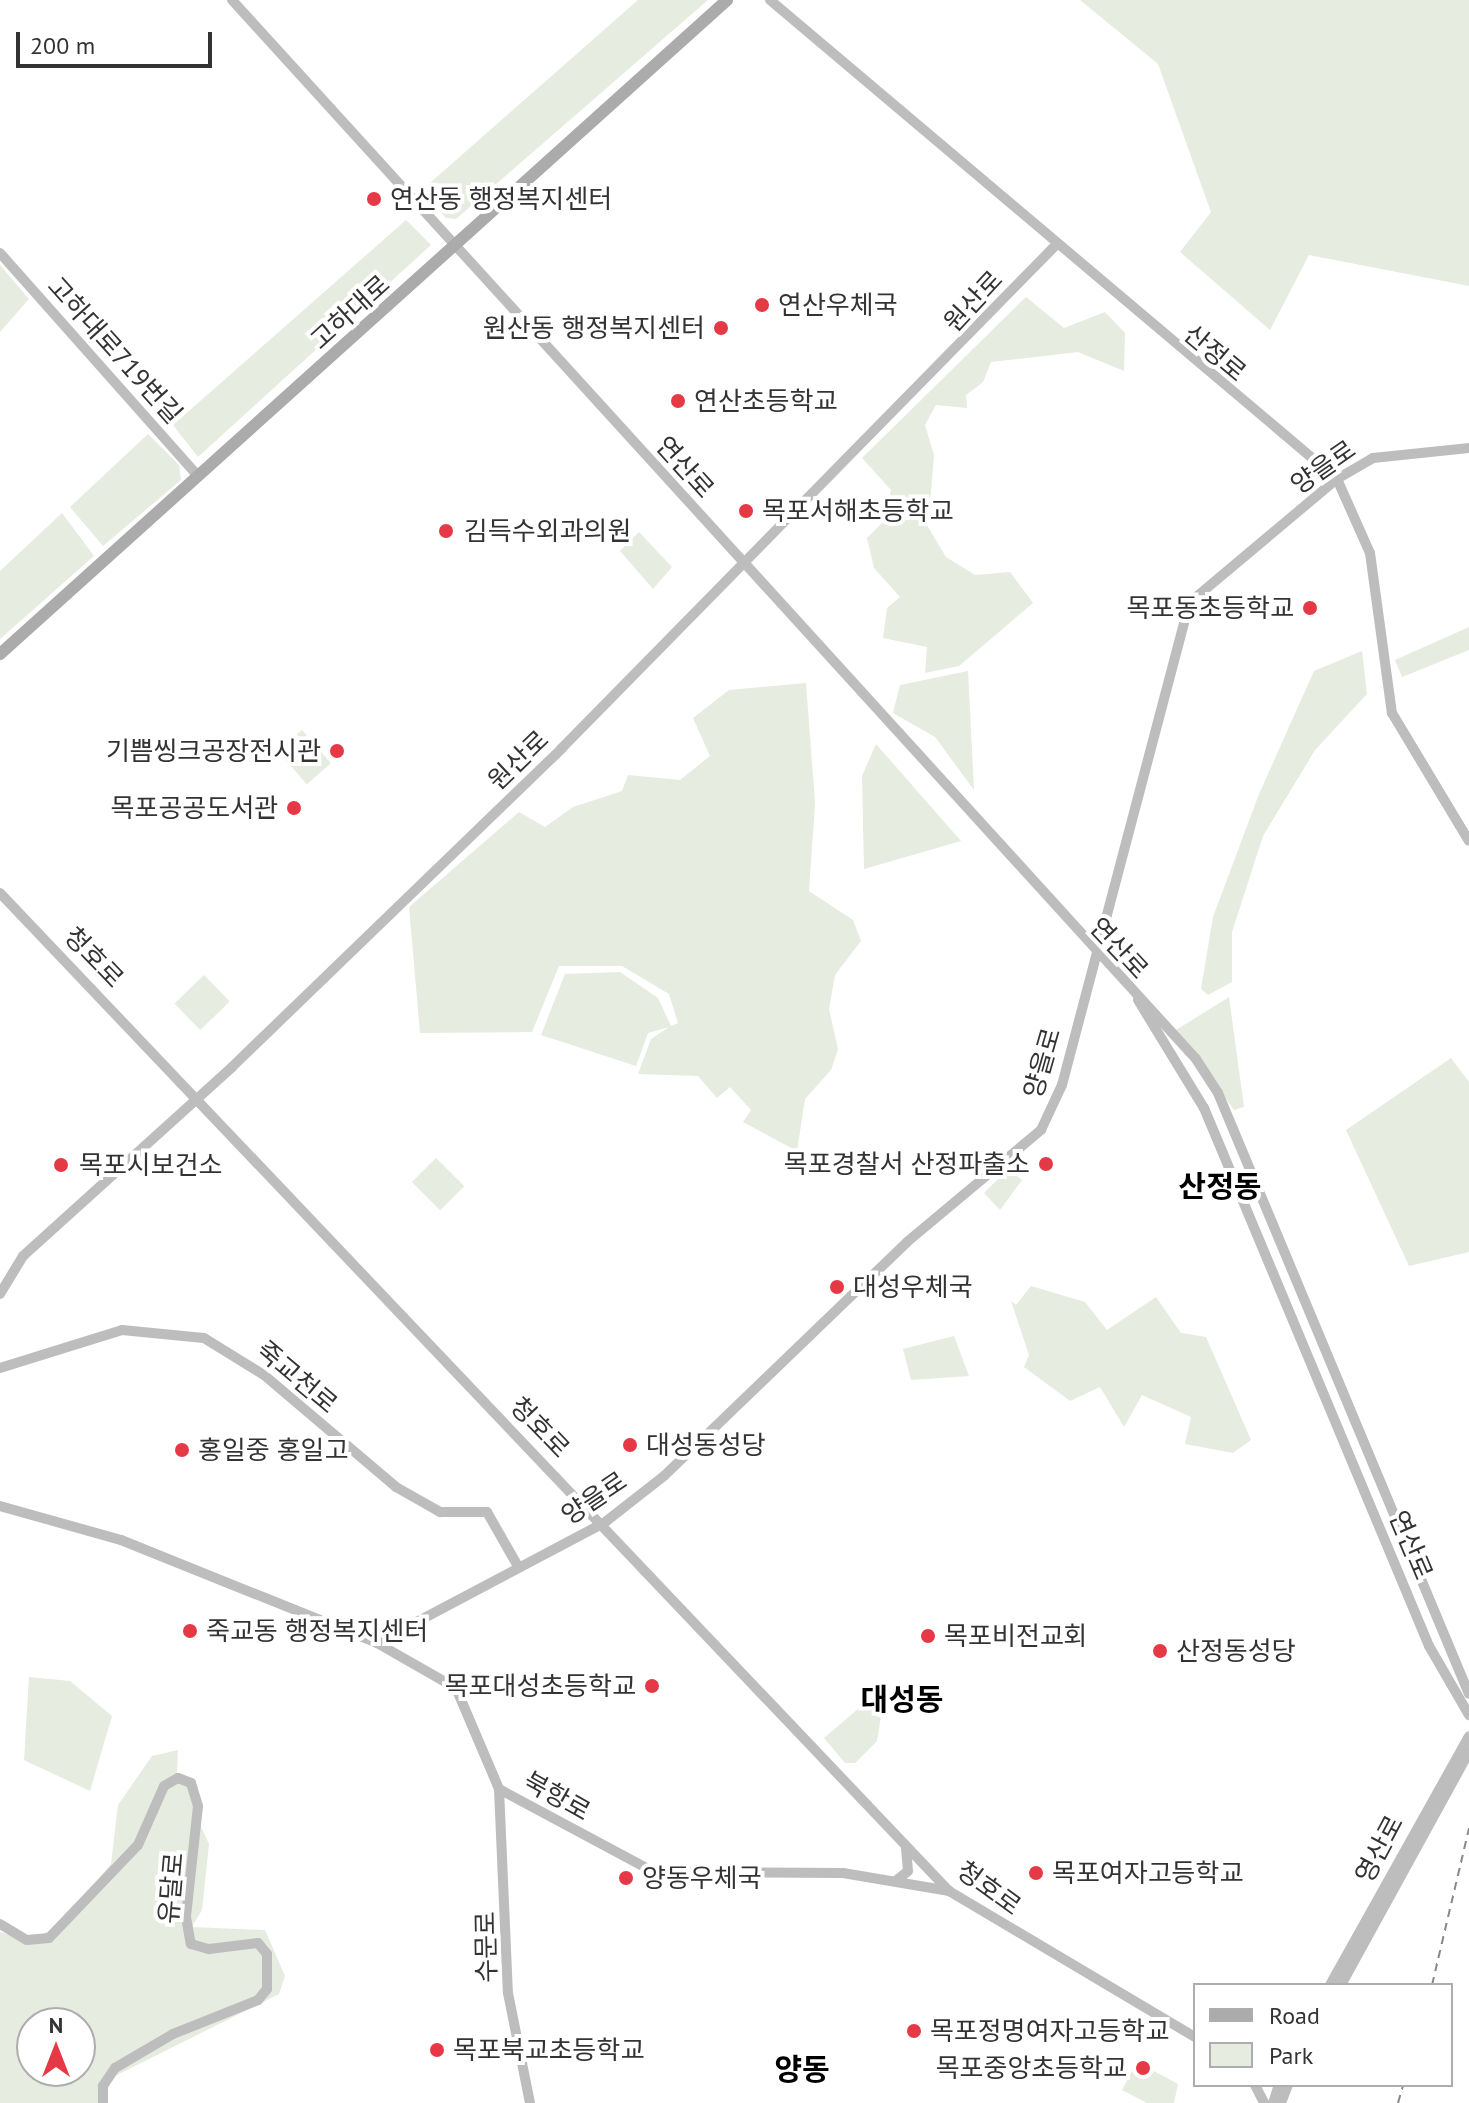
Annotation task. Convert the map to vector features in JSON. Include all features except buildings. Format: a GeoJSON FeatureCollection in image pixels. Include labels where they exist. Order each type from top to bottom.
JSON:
{"type":"FeatureCollection","features":[{"type":"Feature","properties":{"kind":"main road","name":"고하대로"},"geometry":{"type":"LineString","coordinates":[[0,654],[727,0]]}},
{"type":"Feature","properties":{"kind":"street","name":"연산로"},"geometry":{"type":"LineString","coordinates":[[232,0],[1094,954],[1169,1028],[1218,1093],[1469,1694]]}},
{"type":"Feature","properties":{"kind":"street","name":"산정로"},"geometry":{"type":"LineString","coordinates":[[770,0],[1056,245],[1337,479],[1370,553],[1392,713],[1469,841]]}},
{"type":"Feature","properties":{"kind":"street","name":"원산로"},"geometry":{"type":"LineString","coordinates":[[0,1294],[23,1256],[195,1098],[572,739],[1056,245]]}},
{"type":"Feature","properties":{"kind":"street","name":"고하대로719번길"},"geometry":{"type":"LineString","coordinates":[[0,253],[198,476]]}},
{"type":"Feature","properties":{"kind":"street","name":"양을로"},"geometry":{"type":"LineString","coordinates":[[377,1643],[604,1523],[664,1476],[907,1242],[1041,1130],[1061,1088],[1185,609],[1337,479],[1387,453],[1469,448]]}},
{"type":"Feature","properties":{"kind":"street","name":"청호로"},"geometry":{"type":"LineString","coordinates":[[0,893],[604,1523],[949,1891],[1193,2036]]}},
{"type":"Feature","properties":{"kind":"street","name":"연산로"},"geometry":{"type":"LineString","coordinates":[[1138,1000],[1204,1108],[1429,1646],[1469,1715]]}},
{"type":"Feature","properties":{"kind":"street","name":"죽교천로"},"geometry":{"type":"LineString","coordinates":[[0,1368],[122,1330],[204,1338],[264,1375],[396,1487],[440,1512],[487,1512],[519,1568]]}},
{"type":"Feature","properties":{"kind":"street","name":"북항로"},"geometry":{"type":"LineString","coordinates":[[0,1506],[81,1525],[377,1643],[430,1668],[458,1690],[499,1789],[654,1872],[818,1872],[897,1880],[949,1891]]}},
{"type":"Feature","properties":{"kind":"street"},"geometry":{"type":"LineString","coordinates":[[1458,1670],[1469,1685]]}},
{"type":"Feature","properties":{"kind":"street","name":"영산로"},"geometry":{"type":"LineString","coordinates":[[1331,1983],[1469,1736]]}},
{"type":"Feature","properties":{"kind":"street","name":"영산로"},"geometry":{"type":"LineString","coordinates":[[1342,1983],[1464,1767],[1469,1752]]}},
{"type":"Feature","properties":{"kind":"street","name":"유달로"},"geometry":{"type":"LineString","coordinates":[[0,1924],[27,1940],[49,1938],[62,1929],[138,1845],[164,1786],[178,1778],[191,1783],[198,1806],[186,1917],[191,1944],[209,1949],[258,1943],[267,1954],[267,1989],[258,2000],[173,2034],[115,2068],[103,2086],[103,2103]]}},
{"type":"Feature","properties":{"kind":"street","name":"수문로"},"geometry":{"type":"LineString","coordinates":[[499,1789],[508,1993],[530,2103]]}},
{"type":"Feature","properties":{"kind":"street"},"geometry":{"type":"LineString","coordinates":[[897,1880],[908,1871],[905,1844]]}},
{"type":"Feature","properties":{"kind":"green space"},"geometry":{"type":"Polygon","coordinates":[[[638,0],[708,0],[456,219],[446,218],[422,190],[638,0]]]}},
{"type":"Feature","properties":{"kind":"green space"},"geometry":{"type":"Polygon","coordinates":[[[1080,0],[1469,0],[1469,286],[1309,255],[1270,330],[1180,252],[1211,212],[1158,64],[1080,0]]]}},
{"type":"Feature","properties":{"kind":"green space"},"geometry":{"type":"Polygon","coordinates":[[[406,220],[431,245],[198,457],[173,425],[406,220]]]}},
{"type":"Feature","properties":{"kind":"green space"},"geometry":{"type":"Polygon","coordinates":[[[0,265],[29,299],[0,332],[0,265]]]}},
{"type":"Feature","properties":{"kind":"green space"},"geometry":{"type":"Polygon","coordinates":[[[1026,297],[1064,328],[1105,312],[1125,333],[1124,371],[1078,352],[991,362],[983,382],[966,395],[967,408],[936,405],[925,425],[934,455],[928,527],[946,557],[975,575],[1010,572],[1033,603],[959,666],[925,673],[927,647],[883,638],[887,608],[900,597],[874,568],[867,538],[884,521],[891,490],[862,458],[1026,297]]]}},
{"type":"Feature","properties":{"kind":"green space"},"geometry":{"type":"Polygon","coordinates":[[[148,434],[179,465],[181,480],[103,546],[70,507],[148,434]]]}},
{"type":"Feature","properties":{"kind":"green space"},"geometry":{"type":"Polygon","coordinates":[[[62,513],[94,556],[0,639],[0,571],[62,513]]]}},
{"type":"Feature","properties":{"kind":"green space"},"geometry":{"type":"Polygon","coordinates":[[[639,532],[672,567],[653,589],[620,551],[639,532]]]}},
{"type":"Feature","properties":{"kind":"green space"},"geometry":{"type":"Polygon","coordinates":[[[1469,627],[1469,650],[1402,677],[1395,660],[1469,627]]]}},
{"type":"Feature","properties":{"kind":"green space"},"geometry":{"type":"Polygon","coordinates":[[[1362,651],[1367,694],[1315,750],[1263,836],[1232,932],[1232,982],[1208,995],[1201,989],[1213,917],[1259,794],[1314,671],[1362,651]]]}},
{"type":"Feature","properties":{"kind":"green space"},"geometry":{"type":"Polygon","coordinates":[[[968,671],[974,790],[935,737],[893,713],[900,685],[968,671]]]}},
{"type":"Feature","properties":{"kind":"green space"},"geometry":{"type":"Polygon","coordinates":[[[806,683],[815,803],[809,891],[853,920],[861,941],[835,975],[829,1009],[838,1049],[831,1070],[805,1099],[797,1151],[743,1122],[751,1110],[730,1087],[717,1098],[698,1076],[638,1074],[651,1039],[669,1027],[648,1033],[636,1066],[541,1035],[565,974],[620,972],[658,998],[671,1026],[678,1023],[669,994],[622,966],[559,966],[532,1032],[420,1033],[409,907],[519,812],[545,827],[573,807],[622,791],[628,775],[680,780],[710,756],[693,718],[729,690],[806,683]]]}},
{"type":"Feature","properties":{"kind":"green space"},"geometry":{"type":"Polygon","coordinates":[[[302,730],[331,763],[307,784],[278,751],[302,730]]]}},
{"type":"Feature","properties":{"kind":"green space"},"geometry":{"type":"Polygon","coordinates":[[[876,744],[961,841],[864,869],[862,776],[876,744]]]}},
{"type":"Feature","properties":{"kind":"green space"},"geometry":{"type":"Polygon","coordinates":[[[204,975],[230,1002],[200,1030],[175,1003],[204,975]]]}},
{"type":"Feature","properties":{"kind":"green space"},"geometry":{"type":"Polygon","coordinates":[[[1229,997],[1244,1107],[1234,1110],[1176,1030],[1229,997]]]}},
{"type":"Feature","properties":{"kind":"green space"},"geometry":{"type":"Polygon","coordinates":[[[1451,1058],[1469,1082],[1469,1252],[1409,1266],[1346,1130],[1451,1058]]]}},
{"type":"Feature","properties":{"kind":"green space"},"geometry":{"type":"Polygon","coordinates":[[[436,1158],[464,1186],[440,1210],[412,1182],[436,1158]]]}},
{"type":"Feature","properties":{"kind":"green space"},"geometry":{"type":"Polygon","coordinates":[[[1008,1169],[1022,1180],[1000,1210],[984,1193],[1008,1169]]]}},
{"type":"Feature","properties":{"kind":"green space"},"geometry":{"type":"Polygon","coordinates":[[[1031,1286],[1085,1302],[1107,1330],[1156,1297],[1181,1333],[1206,1337],[1251,1440],[1233,1453],[1185,1444],[1191,1417],[1142,1395],[1124,1427],[1100,1387],[1070,1401],[1024,1367],[1029,1355],[1011,1301],[1016,1305],[1031,1286]]]}},
{"type":"Feature","properties":{"kind":"green space"},"geometry":{"type":"Polygon","coordinates":[[[954,1336],[969,1376],[911,1380],[903,1349],[954,1336]]]}},
{"type":"Feature","properties":{"kind":"green space"},"geometry":{"type":"Polygon","coordinates":[[[29,1677],[70,1681],[112,1716],[90,1791],[24,1760],[29,1677]]]}},
{"type":"Feature","properties":{"kind":"green space"},"geometry":{"type":"Polygon","coordinates":[[[886,1685],[877,1741],[855,1763],[845,1763],[824,1738],[886,1685]]]}},
{"type":"Feature","properties":{"kind":"green space"},"geometry":{"type":"Polygon","coordinates":[[[178,1750],[177,1773],[198,1789],[198,1820],[209,1844],[202,1910],[192,1927],[265,1930],[285,1976],[279,1994],[109,2079],[107,2103],[0,2103],[0,1932],[27,1940],[55,1929],[111,1864],[118,1805],[152,1756],[178,1750]]]}},
{"type":"Feature","properties":{"kind":"green space"},"geometry":{"type":"Polygon","coordinates":[[[1137,2062],[1178,2084],[1174,2103],[1147,2103],[1122,2090],[1137,2062]]]}},
{"type":"Feature","properties":{"kind":"railway"},"geometry":{"type":"LineString","coordinates":[[1432,1983],[1469,1828]]}},
{"type":"Feature","properties":{"kind":"railway"},"geometry":{"type":"LineString","coordinates":[[1398,2103],[1402,2087]]}},
{"type":"Feature","properties":{"kind":"place","name":"연산동 행정복지센터"},"geometry":{"type":"Point","coordinates":[374,199]}},
{"type":"Feature","properties":{"kind":"place","name":"연산우체국"},"geometry":{"type":"Point","coordinates":[762,305]}},
{"type":"Feature","properties":{"kind":"place","name":"원산동 행정복지센터"},"geometry":{"type":"Point","coordinates":[721,328]}},
{"type":"Feature","properties":{"kind":"place","name":"연산초등학교"},"geometry":{"type":"Point","coordinates":[678,401]}},
{"type":"Feature","properties":{"kind":"place","name":"목포서해초등학교"},"geometry":{"type":"Point","coordinates":[746,511]}},
{"type":"Feature","properties":{"kind":"place","name":"김득수외과의원"},"geometry":{"type":"Point","coordinates":[446,531]}},
{"type":"Feature","properties":{"kind":"place","name":"목포동초등학교"},"geometry":{"type":"Point","coordinates":[1310,608]}},
{"type":"Feature","properties":{"kind":"place","name":"기쁨씽크공장전시관"},"geometry":{"type":"Point","coordinates":[337,751]}},
{"type":"Feature","properties":{"kind":"place","name":"목포공공도서관"},"geometry":{"type":"Point","coordinates":[294,808]}},
{"type":"Feature","properties":{"kind":"place","name":"목포경찰서 산정파출소"},"geometry":{"type":"Point","coordinates":[1046,1164]}},
{"type":"Feature","properties":{"kind":"place","name":"목포시보건소"},"geometry":{"type":"Point","coordinates":[61,1165]}},
{"type":"Feature","properties":{"kind":"place","name":"대성우체국"},"geometry":{"type":"Point","coordinates":[837,1287]}},
{"type":"Feature","properties":{"kind":"place","name":"대성동성당"},"geometry":{"type":"Point","coordinates":[630,1445]}},
{"type":"Feature","properties":{"kind":"place","name":"홍일중 홍일고"},"geometry":{"type":"Point","coordinates":[182,1450]}},
{"type":"Feature","properties":{"kind":"place","name":"죽교동 행정복지센터"},"geometry":{"type":"Point","coordinates":[190,1631]}},
{"type":"Feature","properties":{"kind":"place","name":"목포비전교회"},"geometry":{"type":"Point","coordinates":[928,1636]}},
{"type":"Feature","properties":{"kind":"place","name":"산정동성당"},"geometry":{"type":"Point","coordinates":[1160,1651]}},
{"type":"Feature","properties":{"kind":"place","name":"목포대성초등학교"},"geometry":{"type":"Point","coordinates":[652,1686]}},
{"type":"Feature","properties":{"kind":"place","name":"목포여자고등학교"},"geometry":{"type":"Point","coordinates":[1036,1873]}},
{"type":"Feature","properties":{"kind":"place","name":"양동우체국"},"geometry":{"type":"Point","coordinates":[626,1878]}},
{"type":"Feature","properties":{"kind":"place","name":"목포정명여자고등학교"},"geometry":{"type":"Point","coordinates":[914,2031]}},
{"type":"Feature","properties":{"kind":"place","name":"목포북교초등학교"},"geometry":{"type":"Point","coordinates":[437,2050]}},
{"type":"Feature","properties":{"kind":"place","name":"목포중앙초등학교"},"geometry":{"type":"Point","coordinates":[1143,2068]}},
{"type":"Feature","properties":{"kind":"district","name":"산정동"},"geometry":{"type":"Point","coordinates":[1220,1186]}},
{"type":"Feature","properties":{"kind":"district","name":"대성동"},"geometry":{"type":"Point","coordinates":[902,1699]}},
{"type":"Feature","properties":{"kind":"district","name":"양동"},"geometry":{"type":"Point","coordinates":[802,2069]}}]}
